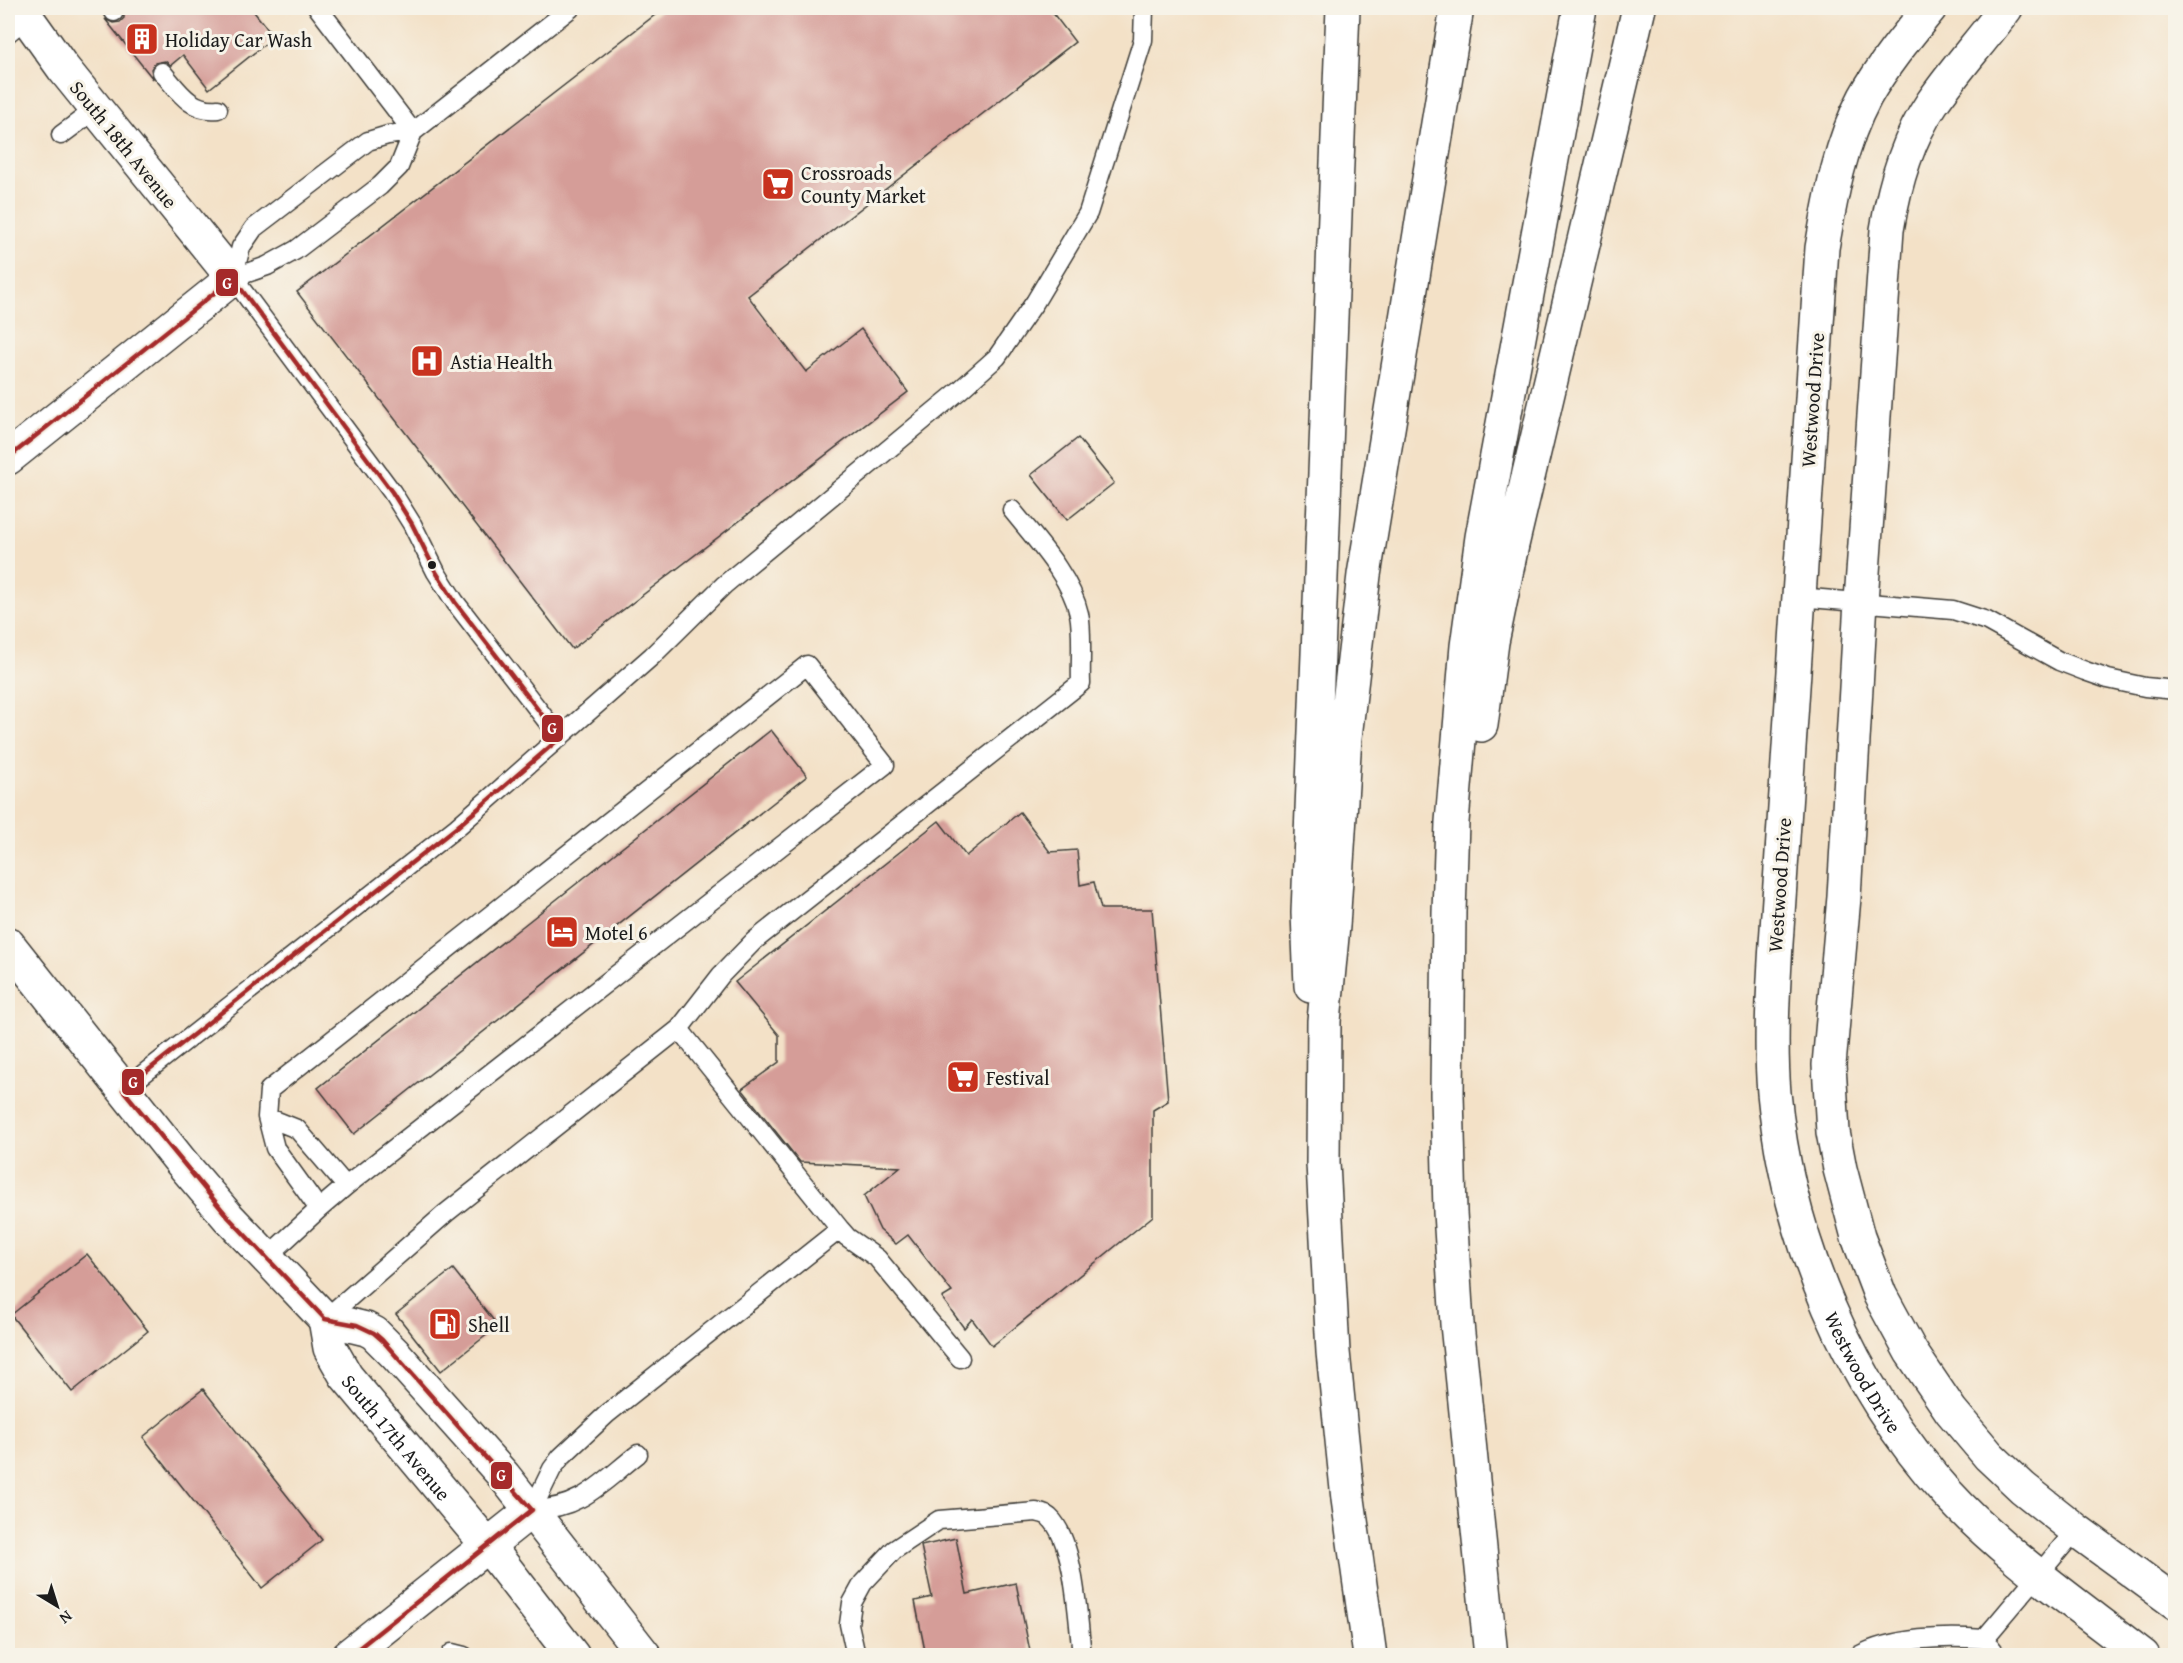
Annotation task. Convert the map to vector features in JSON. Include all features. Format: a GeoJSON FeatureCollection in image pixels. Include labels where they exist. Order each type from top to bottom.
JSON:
{"type":"FeatureCollection","features":[{"type":"Feature","properties":{"kind":"main road"},"geometry":{"type":"LineString","coordinates":[[1322,1052],[1310,980],[1308,936],[1343,8]]}},
{"type":"Feature","properties":{"kind":"main road"},"geometry":{"type":"LineString","coordinates":[[1370,1656],[1348,1499],[1334,1362],[1323,1163],[1322,1052],[1345,737],[1356,640],[1379,474],[1457,8]]}},
{"type":"Feature","properties":{"kind":"main road"},"geometry":{"type":"LineString","coordinates":[[1491,1656],[1459,1342],[1450,1212],[1447,1094],[1452,822],[1463,685],[1491,485],[1581,8]]}},
{"type":"Feature","properties":{"kind":"main road"},"geometry":{"type":"LineString","coordinates":[[1449,977],[1476,757],[1501,593],[1639,8]]}},
{"type":"Feature","properties":{"kind":"main road","name":"Westwood Drive"},"geometry":{"type":"LineString","coordinates":[[1930,8],[1878,75],[1864,99],[1838,167],[1822,248],[1776,933],[1772,1041],[1774,1094],[1790,1193],[1808,1255],[1824,1296],[1852,1354],[1884,1409],[1948,1494],[2038,1575],[2143,1656]]}},
{"type":"Feature","properties":{"kind":"main road"},"geometry":{"type":"LineString","coordinates":[[2006,8],[1931,105],[1916,134],[1893,196],[1883,266],[1844,897],[1829,1065],[1833,1132],[1849,1209],[1868,1268],[1897,1330],[1927,1378],[1989,1456],[2023,1488],[2175,1603]]}},
{"type":"Feature","properties":{"kind":"main road","name":"South 18th Avenue"},"geometry":{"type":"LineString","coordinates":[[18,20],[96,109],[233,278]]}},
{"type":"Feature","properties":{"kind":"main road"},"geometry":{"type":"LineString","coordinates":[[8,458],[233,278]]}},
{"type":"Feature","properties":{"kind":"main road"},"geometry":{"type":"LineString","coordinates":[[8,944],[204,1189],[325,1319],[357,1325],[374,1333],[382,1340],[532,1510],[645,1656]]}},
{"type":"Feature","properties":{"kind":"main road","name":"South 17th Avenue"},"geometry":{"type":"LineString","coordinates":[[325,1319],[330,1348],[340,1368],[488,1546],[573,1656]]}},
{"type":"Feature","properties":{"kind":"main road"},"geometry":{"type":"LineString","coordinates":[[348,1656],[532,1510]]}},
{"type":"Feature","properties":{"kind":"main road"},"geometry":{"type":"LineString","coordinates":[[1482,1562],[1508,1656]]}},
{"type":"Feature","properties":{"kind":"lane"},"geometry":{"type":"LineString","coordinates":[[318,8],[413,132]]}},
{"type":"Feature","properties":{"kind":"lane"},"geometry":{"type":"LineString","coordinates":[[233,278],[267,266],[296,250],[380,186],[399,167],[413,132],[571,8]]}},
{"type":"Feature","properties":{"kind":"lane"},"geometry":{"type":"LineString","coordinates":[[123,1090],[457,827],[652,656],[724,585],[997,357],[1035,302],[1088,213],[1143,40],[1144,8]]}},
{"type":"Feature","properties":{"kind":"lane"},"geometry":{"type":"LineString","coordinates":[[162,72],[183,97],[194,106],[218,109]]}},
{"type":"Feature","properties":{"kind":"lane"},"geometry":{"type":"LineString","coordinates":[[61,135],[96,109]]}},
{"type":"Feature","properties":{"kind":"lane"},"geometry":{"type":"LineString","coordinates":[[233,278],[241,247],[254,228],[368,141],[388,135],[413,132]]}},
{"type":"Feature","properties":{"kind":"lane"},"geometry":{"type":"LineString","coordinates":[[233,278],[378,472],[412,524],[436,572],[455,602],[560,738]]}},
{"type":"Feature","properties":{"kind":"lane"},"geometry":{"type":"LineString","coordinates":[[325,1319],[446,1213],[679,1029],[721,975],[754,941],[1081,683],[1080,615],[1072,591],[1012,510]]}},
{"type":"Feature","properties":{"kind":"lane"},"geometry":{"type":"LineString","coordinates":[[1798,597],[1943,608],[1968,613],[2059,661],[2085,671],[2108,679],[2145,687],[2175,690]]}},
{"type":"Feature","properties":{"kind":"lane"},"geometry":{"type":"LineString","coordinates":[[266,1258],[346,1186],[885,765],[807,665],[269,1090],[267,1117],[275,1148],[319,1209]]}},
{"type":"Feature","properties":{"kind":"lane"},"geometry":{"type":"LineString","coordinates":[[679,1029],[840,1229],[847,1237],[877,1258],[960,1358]]}},
{"type":"Feature","properties":{"kind":"lane"},"geometry":{"type":"LineString","coordinates":[[267,1117],[297,1129],[346,1186]]}},
{"type":"Feature","properties":{"kind":"lane"},"geometry":{"type":"LineString","coordinates":[[638,1454],[581,1500],[547,1510],[532,1510],[552,1469],[561,1457],[607,1414],[840,1229]]}},
{"type":"Feature","properties":{"kind":"lane"},"geometry":{"type":"LineString","coordinates":[[856,1656],[849,1624],[852,1603],[863,1582],[894,1550],[939,1520],[1036,1512],[1048,1516],[1060,1533],[1071,1568],[1082,1656]]}},
{"type":"Feature","properties":{"kind":"lane"},"geometry":{"type":"LineString","coordinates":[[1984,1639],[2076,1530]]}},
{"type":"Feature","properties":{"kind":"lane"},"geometry":{"type":"LineString","coordinates":[[1858,1656],[1872,1649],[1912,1641],[1954,1637],[1984,1639],[1998,1656]]}},
{"type":"Feature","properties":{"kind":"lane"},"geometry":{"type":"LineString","coordinates":[[450,1656],[452,1653],[464,1656]]}},
{"type":"Feature","properties":{"kind":"building"},"geometry":{"type":"Polygon","coordinates":[[[124,8],[251,8],[269,31],[264,35],[269,41],[209,89],[183,55],[171,65],[165,61],[155,63],[151,69],[153,79],[105,19],[113,23],[120,22],[124,18],[124,8]]]}},
{"type":"Feature","properties":{"kind":"building"},"geometry":{"type":"Polygon","coordinates":[[[664,8],[1049,8],[1075,42],[748,296],[806,372],[861,329],[908,392],[572,649],[297,292],[664,8]]]}},
{"type":"Feature","properties":{"kind":"building"},"geometry":{"type":"Polygon","coordinates":[[[1078,438],[1114,483],[1067,520],[1031,475],[1078,438]]]}},
{"type":"Feature","properties":{"kind":"building","name":"Motel 6"},"geometry":{"type":"Polygon","coordinates":[[[771,730],[807,776],[354,1134],[318,1088],[771,730]]]}},
{"type":"Feature","properties":{"kind":"building","name":"Festival"},"geometry":{"type":"Polygon","coordinates":[[[1020,812],[1050,852],[1077,850],[1080,885],[1094,882],[1101,909],[1152,909],[1168,1101],[1153,1110],[1153,1216],[992,1346],[972,1319],[964,1328],[942,1298],[952,1292],[908,1235],[896,1244],[880,1230],[864,1196],[900,1167],[800,1162],[742,1089],[779,1062],[779,1035],[735,982],[939,821],[966,856],[1020,812]]]}},
{"type":"Feature","properties":{"kind":"building"},"geometry":{"type":"Polygon","coordinates":[[[87,1254],[148,1331],[72,1392],[11,1315],[87,1254]]]}},
{"type":"Feature","properties":{"kind":"building"},"geometry":{"type":"Polygon","coordinates":[[[453,1269],[498,1326],[441,1371],[396,1314],[453,1269]]]}},
{"type":"Feature","properties":{"kind":"building"},"geometry":{"type":"Polygon","coordinates":[[[203,1389],[322,1540],[262,1588],[143,1437],[203,1389]]]}},
{"type":"Feature","properties":{"kind":"building"},"geometry":{"type":"Polygon","coordinates":[[[956,1538],[967,1594],[1016,1583],[1031,1656],[926,1656],[915,1601],[932,1597],[921,1546],[956,1538]]]}},
{"type":"Feature","properties":{"kind":"transit line","name":"G"},"geometry":{"type":"LineString","coordinates":[[8,458],[233,278],[392,492],[455,602],[560,738],[457,827],[123,1090],[228,1217],[325,1319],[357,1325],[374,1333],[382,1340],[532,1510],[349,1656]]}},
{"type":"Feature","properties":{"kind":"place","name":"Holiday Car Wash"},"geometry":{"type":"Point","coordinates":[142,39]}},
{"type":"Feature","properties":{"kind":"place","name":"Crossroads County Market"},"geometry":{"type":"Point","coordinates":[778,184]}},
{"type":"Feature","properties":{"kind":"place","name":"Astia Health"},"geometry":{"type":"Point","coordinates":[427,361]}},
{"type":"Feature","properties":{"kind":"place","name":"Motel 6"},"geometry":{"type":"Point","coordinates":[562,932]}},
{"type":"Feature","properties":{"kind":"place","name":"Festival"},"geometry":{"type":"Point","coordinates":[963,1077]}},
{"type":"Feature","properties":{"kind":"place","name":"Shell"},"geometry":{"type":"Point","coordinates":[445,1324]}}]}
